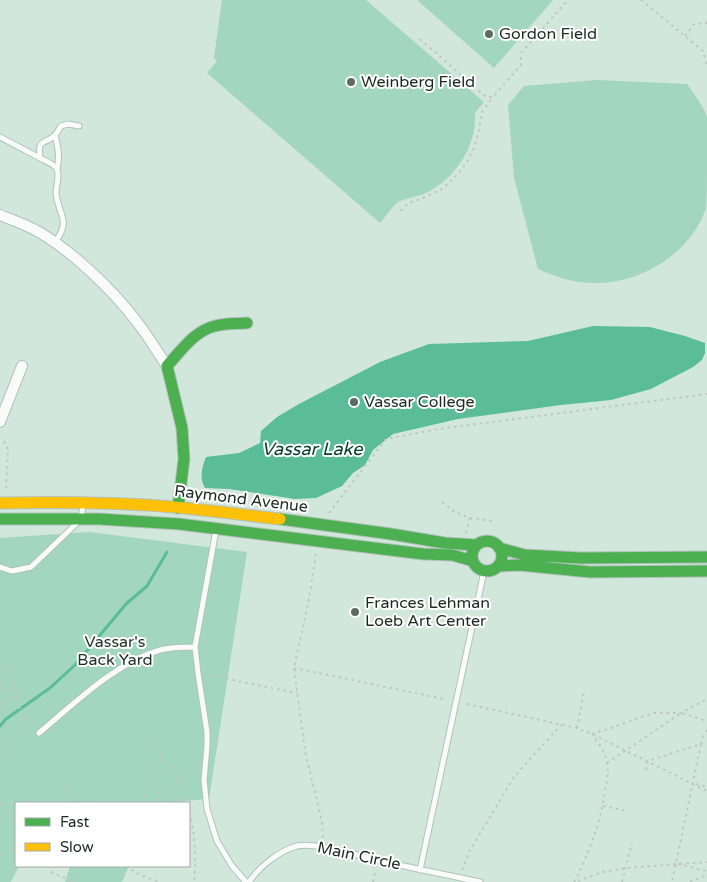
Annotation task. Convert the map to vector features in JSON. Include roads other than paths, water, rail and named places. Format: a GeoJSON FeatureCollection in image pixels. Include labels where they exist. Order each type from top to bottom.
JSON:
{"type":"FeatureCollection","features":[{"type":"Feature","properties":{"kind":"main road"},"geometry":{"type":"LineString","coordinates":[[178,508],[184,459],[182,428],[167,366],[199,333],[210,327],[226,324],[247,324]]}},
{"type":"Feature","properties":{"kind":"main road","name":"Raymond Avenue"},"geometry":{"type":"LineString","coordinates":[[3,501],[83,502],[228,512],[393,534],[453,546],[478,546],[482,543],[491,542],[499,548],[525,554],[581,558],[707,557]]}},
{"type":"Feature","properties":{"kind":"main road","name":"Raymond Avenue"},"geometry":{"type":"LineString","coordinates":[[0,520],[100,519],[217,528],[423,554],[452,555],[473,562],[484,571]]}},
{"type":"Feature","properties":{"kind":"main road"},"geometry":{"type":"LineString","coordinates":[[473,562],[473,553],[478,546]]}},
{"type":"Feature","properties":{"kind":"main road"},"geometry":{"type":"LineString","coordinates":[[498,566],[501,559],[499,548]]}},
{"type":"Feature","properties":{"kind":"main road"},"geometry":{"type":"LineString","coordinates":[[484,571],[492,570],[498,566],[519,565],[590,572],[707,571]]}},
{"type":"Feature","properties":{"kind":"street"},"geometry":{"type":"LineString","coordinates":[[0,215],[37,231],[78,261],[111,292],[136,321],[167,366]]}},
{"type":"Feature","properties":{"kind":"street"},"geometry":{"type":"LineString","coordinates":[[0,422],[22,366]]}},
{"type":"Feature","properties":{"kind":"lane"},"geometry":{"type":"LineString","coordinates":[[40,158],[39,148],[41,143],[55,135],[61,126],[68,124],[79,126]]}},
{"type":"Feature","properties":{"kind":"lane"},"geometry":{"type":"LineString","coordinates":[[54,243],[60,235],[63,226],[63,218],[56,195],[58,182],[56,169],[59,160],[59,149],[55,135]]}},
{"type":"Feature","properties":{"kind":"lane"},"geometry":{"type":"LineString","coordinates":[[0,137],[54,166],[56,169]]}},
{"type":"Feature","properties":{"kind":"lane"},"geometry":{"type":"LineString","coordinates":[[0,567],[12,570],[32,567],[77,523],[80,519],[83,502]]}},
{"type":"Feature","properties":{"kind":"lane"},"geometry":{"type":"LineString","coordinates":[[217,528],[214,535],[213,550],[195,647],[207,732],[204,780],[207,809],[217,841],[232,866],[248,882]]}},
{"type":"Feature","properties":{"kind":"lane"},"geometry":{"type":"LineString","coordinates":[[351,545],[353,529]]}},
{"type":"Feature","properties":{"kind":"lane"},"geometry":{"type":"LineString","coordinates":[[478,600],[484,571]]}},
{"type":"Feature","properties":{"kind":"lane"},"geometry":{"type":"LineString","coordinates":[[420,870],[472,626]]}},
{"type":"Feature","properties":{"kind":"lane"},"geometry":{"type":"LineString","coordinates":[[39,733],[113,672],[161,650],[195,647]]}},
{"type":"Feature","properties":{"kind":"lane","name":"Main Circle"},"geometry":{"type":"LineString","coordinates":[[248,882],[265,864],[280,853],[298,846],[334,849],[420,870],[480,882]]}},
{"type":"Feature","properties":{"kind":"water","name":"Vassar Lake"},"geometry":{"type":"Polygon","coordinates":[[[593,326],[650,327],[705,343],[705,353],[702,360],[693,367],[651,389],[611,400],[458,419],[393,434],[373,450],[365,465],[353,473],[342,486],[316,498],[295,499],[229,489],[205,488],[203,484],[202,472],[206,457],[239,453],[260,443],[261,431],[277,417],[380,362],[429,344],[528,341],[593,326]]]}},
{"type":"Feature","properties":{"kind":"waterway"},"geometry":{"type":"LineString","coordinates":[[0,726],[6,719],[50,688],[75,665],[126,604],[147,586],[167,552]]}},
{"type":"Feature","properties":{"kind":"place","name":"Gordon Field"},"geometry":{"type":"Point","coordinates":[489,34]}},
{"type":"Feature","properties":{"kind":"place","name":"Weinberg Field"},"geometry":{"type":"Point","coordinates":[351,82]}},
{"type":"Feature","properties":{"kind":"place","name":"Vassar College"},"geometry":{"type":"Point","coordinates":[354,402]}},
{"type":"Feature","properties":{"kind":"place","name":"Frances Lehman Loeb Art Center"},"geometry":{"type":"Point","coordinates":[355,612]}},
{"type":"Feature","properties":{"kind":"park label","name":"Vassar's Back Yard"},"geometry":{"type":"Point","coordinates":[115,651]}}]}
